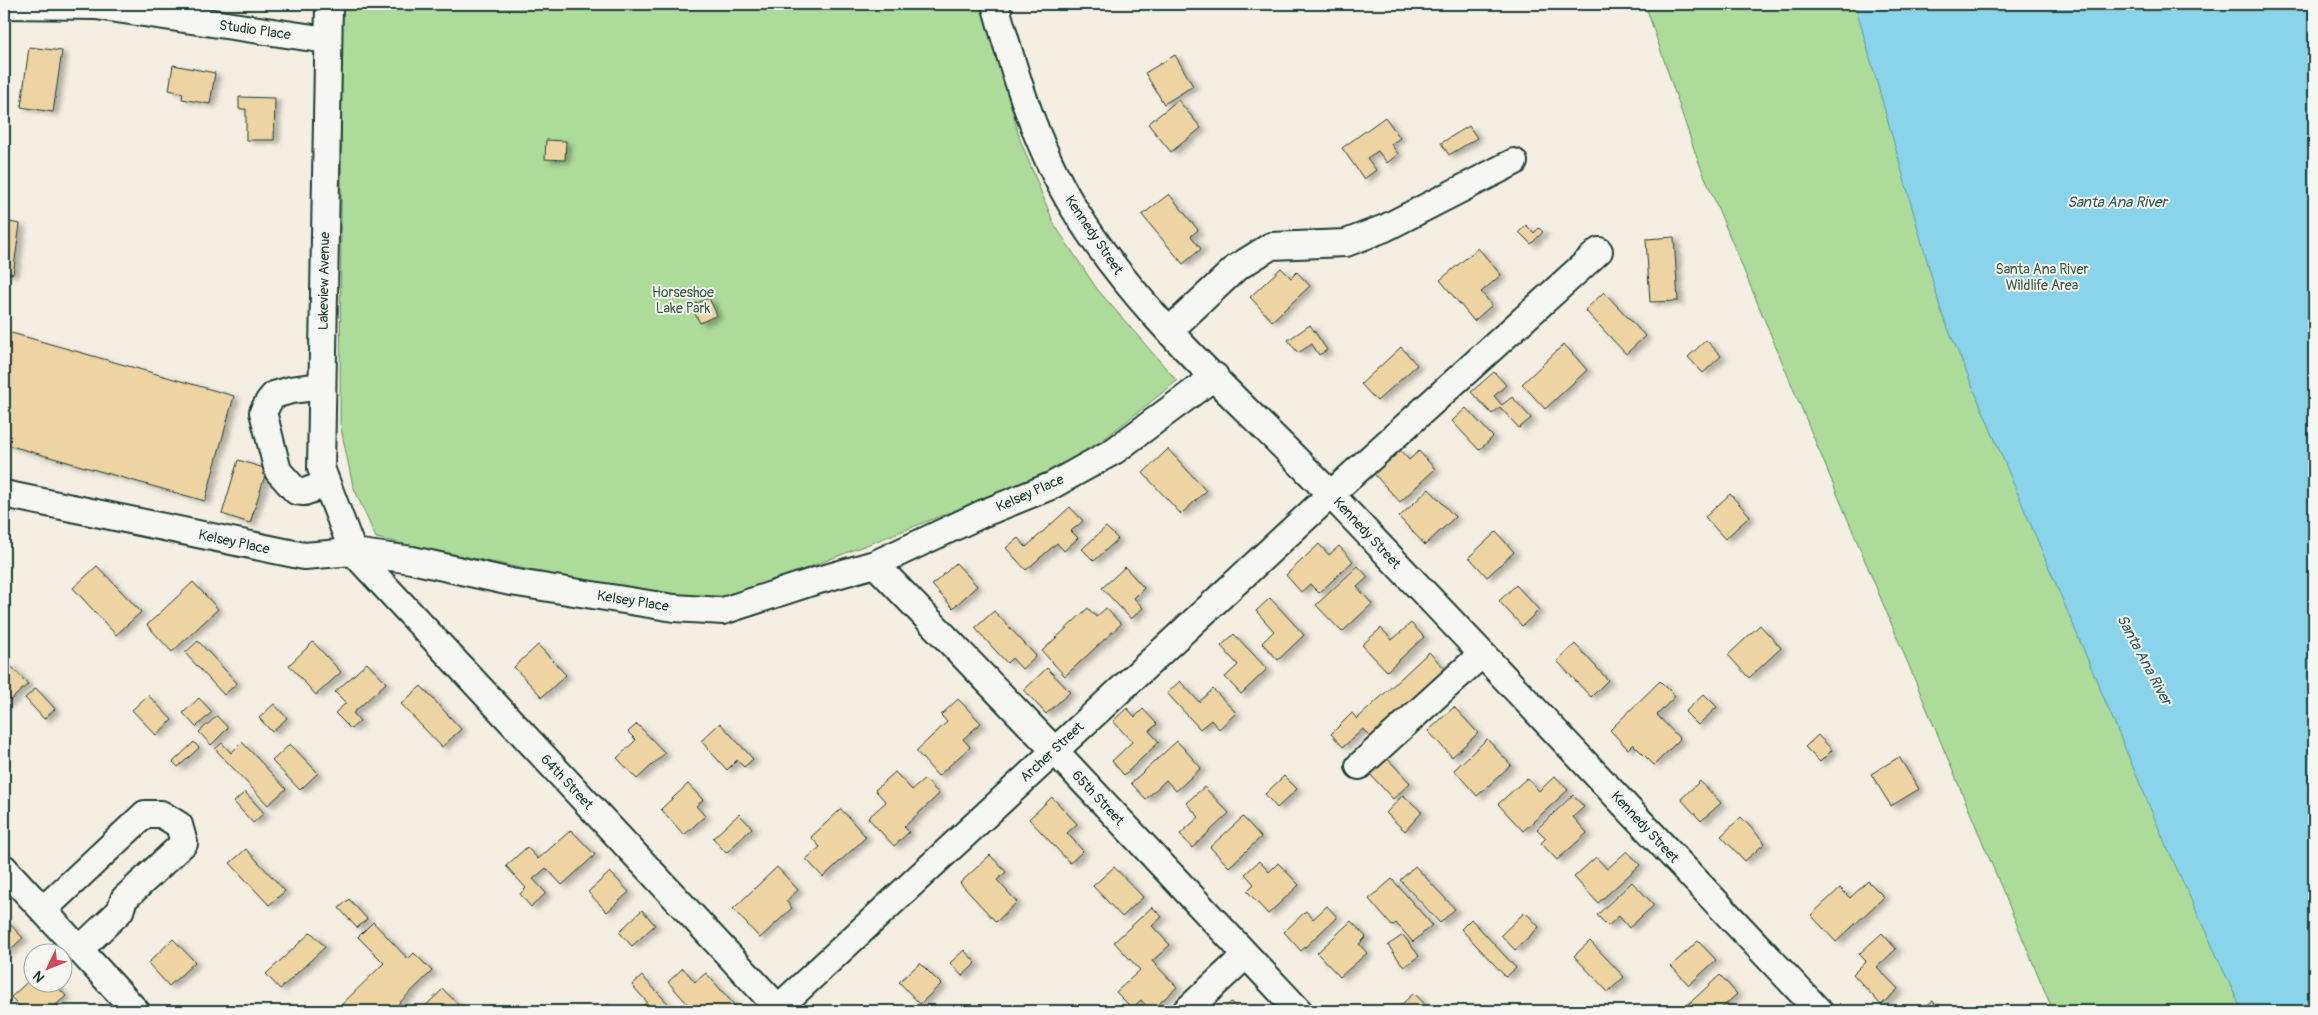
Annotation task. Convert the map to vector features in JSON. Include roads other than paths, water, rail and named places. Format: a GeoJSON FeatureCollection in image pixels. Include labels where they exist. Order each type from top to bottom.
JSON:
{"type":"FeatureCollection","features":[{"type":"Feature","properties":{"kind":"street","name":"Lakeview Avenue"},"geometry":{"type":"LineString","coordinates":[[329,4],[321,468],[353,552]]}},
{"type":"Feature","properties":{"kind":"street","name":"Kennedy Street"},"geometry":{"type":"LineString","coordinates":[[995,4],[1016,79],[1042,148],[1073,206],[1114,267],[1169,331],[1331,494],[1820,1011]]}},
{"type":"Feature","properties":{"kind":"street","name":"Studio Place"},"geometry":{"type":"LineString","coordinates":[[4,5],[96,6],[327,40]]}},
{"type":"Feature","properties":{"kind":"street"},"geometry":{"type":"LineString","coordinates":[[1169,331],[1236,268],[1270,246],[1346,243],[1385,228],[1514,162]]}},
{"type":"Feature","properties":{"kind":"street","name":"Archer Street"},"geometry":{"type":"LineString","coordinates":[[778,1010],[1054,750],[1331,494],[1599,251]]}},
{"type":"Feature","properties":{"kind":"street","name":"Kelsey Place"},"geometry":{"type":"LineString","coordinates":[[4,494],[304,556],[353,552],[412,560],[511,582],[665,607],[723,611],[875,564],[984,513],[1051,486],[1114,452],[1215,376]]}},
{"type":"Feature","properties":{"kind":"street"},"geometry":{"type":"LineString","coordinates":[[322,386],[291,390],[274,395],[269,400],[264,412],[278,471],[296,491],[304,492],[327,484]]}},
{"type":"Feature","properties":{"kind":"street","name":"64th Street"},"geometry":{"type":"LineString","coordinates":[[353,552],[778,1010]]}},
{"type":"Feature","properties":{"kind":"street","name":"65th Street"},"geometry":{"type":"LineString","coordinates":[[875,564],[1054,750],[1299,1011]]}},
{"type":"Feature","properties":{"kind":"street"},"geometry":{"type":"LineString","coordinates":[[1359,766],[1482,654]]}},
{"type":"Feature","properties":{"kind":"street"},"geometry":{"type":"LineString","coordinates":[[43,910],[145,814],[161,814],[179,824],[184,843],[124,899],[120,912],[79,950]]}},
{"type":"Feature","properties":{"kind":"street"},"geometry":{"type":"LineString","coordinates":[[4,868],[136,1011]]}},
{"type":"Feature","properties":{"kind":"street"},"geometry":{"type":"LineString","coordinates":[[1186,1011],[1246,955]]}},
{"type":"Feature","properties":{"kind":"water","name":"Santa Ana River"},"geometry":{"type":"Polygon","coordinates":[[[1855,4],[2314,4],[2314,1011],[2242,1011],[2165,843],[1942,314],[1855,4]]]}},
{"type":"Feature","properties":{"kind":"park label","name":"Santa Ana River Wildlife Area"},"geometry":{"type":"Point","coordinates":[2042,278]}},
{"type":"Feature","properties":{"kind":"park label","name":"Horseshoe Lake Park"},"geometry":{"type":"Point","coordinates":[683,300]}}]}
